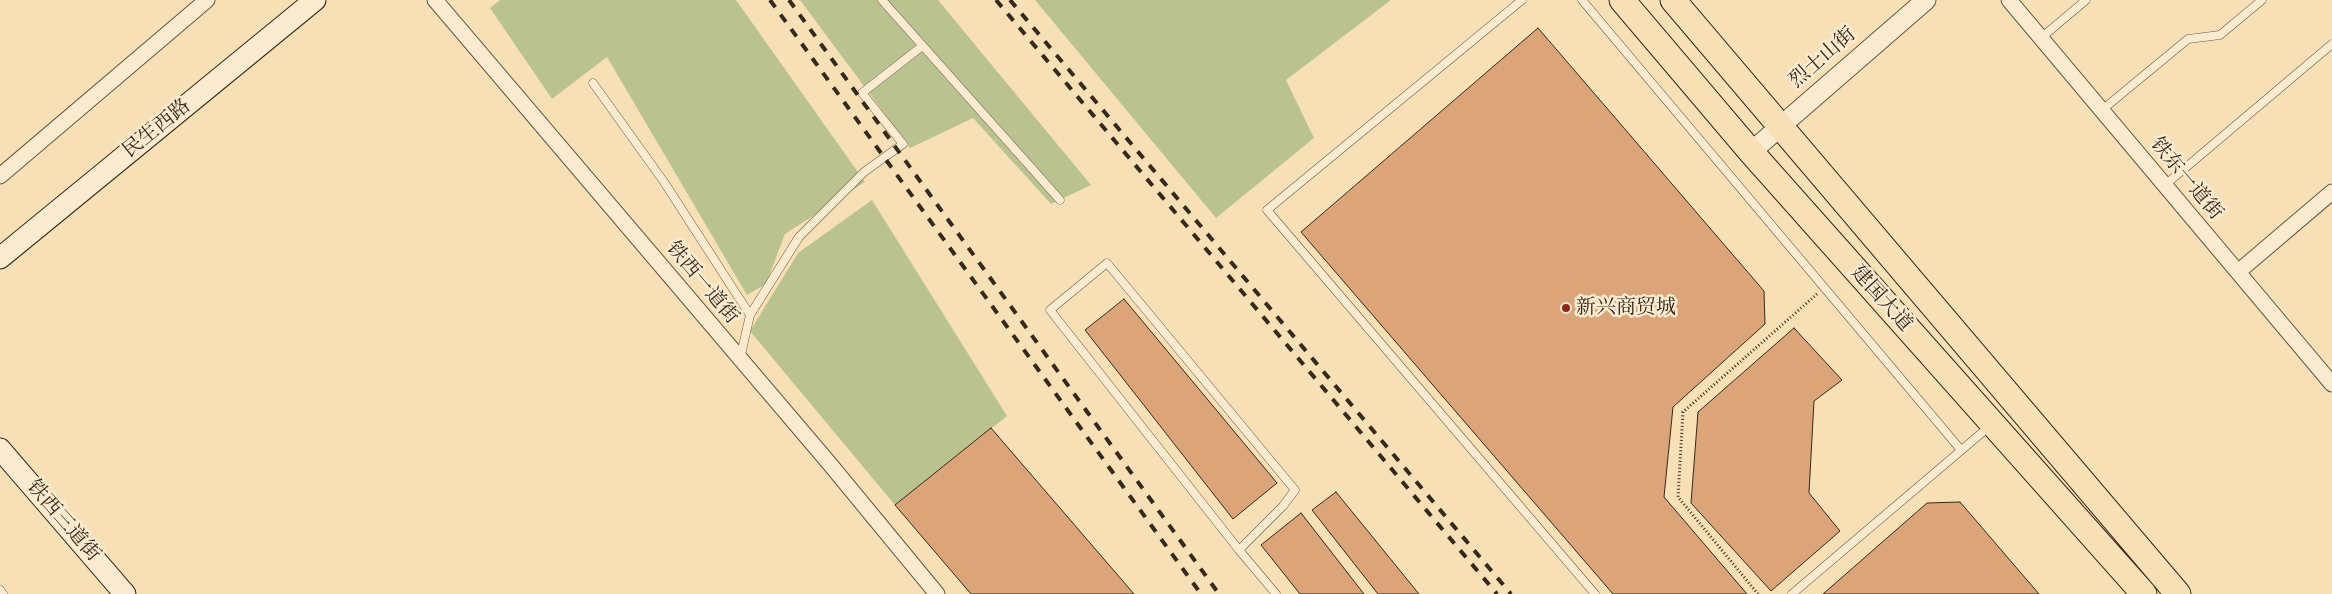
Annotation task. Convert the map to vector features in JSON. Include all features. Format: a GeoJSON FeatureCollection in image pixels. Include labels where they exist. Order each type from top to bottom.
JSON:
{"type":"FeatureCollection","features":[{"type":"Feature","properties":{"kind":"highway","name":"建国大道"},"geometry":{"type":"LineString","coordinates":[[1622,0],[1751,152],[2144,594]]}},
{"type":"Feature","properties":{"kind":"highway","name":"建国大道"},"geometry":{"type":"LineString","coordinates":[[1674,0],[2178,594]]}},
{"type":"Feature","properties":{"kind":"main road","name":"民生西路"},"geometry":{"type":"LineString","coordinates":[[0,258],[315,0]]}},
{"type":"Feature","properties":{"kind":"main road","name":"铁西三道街"},"geometry":{"type":"LineString","coordinates":[[0,449],[125,594]]}},
{"type":"Feature","properties":{"kind":"street"},"geometry":{"type":"LineString","coordinates":[[0,176],[207,0]]}},
{"type":"Feature","properties":{"kind":"street","name":"铁西一道街"},"geometry":{"type":"LineString","coordinates":[[435,0],[937,594]]}},
{"type":"Feature","properties":{"kind":"street","name":"烈士山街"},"geometry":{"type":"LineString","coordinates":[[1751,152],[1926,0]]}},
{"type":"Feature","properties":{"kind":"street","name":"铁东一道街"},"geometry":{"type":"LineString","coordinates":[[2009,0],[2332,384]]}},
{"type":"Feature","properties":{"kind":"street"},"geometry":{"type":"LineString","coordinates":[[2238,272],[2332,192]]}},
{"type":"Feature","properties":{"kind":"lane"},"geometry":{"type":"LineString","coordinates":[[882,0],[1060,200]]}},
{"type":"Feature","properties":{"kind":"lane"},"geometry":{"type":"LineString","coordinates":[[1522,0],[1267,210],[1595,594]]}},
{"type":"Feature","properties":{"kind":"lane"},"geometry":{"type":"LineString","coordinates":[[1582,0],[1961,450]]}},
{"type":"Feature","properties":{"kind":"lane"},"geometry":{"type":"LineString","coordinates":[[2041,38],[2086,0]]}},
{"type":"Feature","properties":{"kind":"lane"},"geometry":{"type":"LineString","coordinates":[[2102,110],[2188,39],[2220,35],[2262,0]]}},
{"type":"Feature","properties":{"kind":"lane"},"geometry":{"type":"LineString","coordinates":[[2165,185],[2332,44]]}},
{"type":"Feature","properties":{"kind":"lane"},"geometry":{"type":"LineString","coordinates":[[740,359],[750,316],[799,237],[864,172],[903,144],[862,93],[922,47]]}},
{"type":"Feature","properties":{"kind":"lane"},"geometry":{"type":"LineString","coordinates":[[593,83],[664,182],[750,316]]}},
{"type":"Feature","properties":{"kind":"lane"},"geometry":{"type":"LineString","coordinates":[[1239,550],[1283,506],[1295,490],[1107,263],[1050,310],[1239,550],[1276,594]]}},
{"type":"Feature","properties":{"kind":"lane"},"geometry":{"type":"LineString","coordinates":[[1792,594],[1992,424]]}},
{"type":"Feature","properties":{"kind":"lane"},"geometry":{"type":"LineString","coordinates":[[0,590],[3,594]]}},
{"type":"Feature","properties":{"kind":"path"},"geometry":{"type":"LineString","coordinates":[[1758,594],[1678,497],[1683,412],[1824,287]]}},
{"type":"Feature","properties":{"kind":"green space"},"geometry":{"type":"Polygon","coordinates":[[[500,0],[736,0],[865,182],[785,234],[766,284],[747,295],[607,57],[552,99],[490,8],[500,0]]]}},
{"type":"Feature","properties":{"kind":"green space"},"geometry":{"type":"Polygon","coordinates":[[[800,0],[938,0],[1091,185],[1051,204],[973,118],[910,148],[800,0]]]}},
{"type":"Feature","properties":{"kind":"green space"},"geometry":{"type":"Polygon","coordinates":[[[1035,0],[1391,0],[1286,80],[1314,138],[1216,218],[1035,0]]]}},
{"type":"Feature","properties":{"kind":"green space"},"geometry":{"type":"Polygon","coordinates":[[[872,200],[1007,416],[895,505],[750,331],[798,253],[872,200]]]}},
{"type":"Feature","properties":{"kind":"building","name":"新兴商贸城"},"geometry":{"type":"Polygon","coordinates":[[[1538,28],[1764,291],[1765,324],[1673,407],[1664,497],[1747,594],[1613,594],[1301,232],[1538,28]]]}},
{"type":"Feature","properties":{"kind":"building"},"geometry":{"type":"Polygon","coordinates":[[[1124,299],[1277,483],[1233,519],[1085,330],[1124,299]]]}},
{"type":"Feature","properties":{"kind":"building"},"geometry":{"type":"Polygon","coordinates":[[[1794,328],[1842,380],[1814,401],[1809,493],[1840,531],[1771,591],[1691,503],[1698,412],[1794,328]]]}},
{"type":"Feature","properties":{"kind":"building"},"geometry":{"type":"Polygon","coordinates":[[[991,428],[1134,594],[971,594],[895,505],[991,428]]]}},
{"type":"Feature","properties":{"kind":"building"},"geometry":{"type":"Polygon","coordinates":[[[1336,492],[1419,594],[1378,594],[1312,510],[1336,492]]]}},
{"type":"Feature","properties":{"kind":"building"},"geometry":{"type":"Polygon","coordinates":[[[1960,502],[2039,594],[1823,594],[1927,503],[1960,502]]]}},
{"type":"Feature","properties":{"kind":"building"},"geometry":{"type":"Polygon","coordinates":[[[1301,513],[1364,594],[1300,594],[1261,545],[1301,513]]]}},
{"type":"Feature","properties":{"kind":"railway"},"geometry":{"type":"LineString","coordinates":[[770,0],[1201,594]]}},
{"type":"Feature","properties":{"kind":"railway"},"geometry":{"type":"LineString","coordinates":[[789,0],[1219,594]]}},
{"type":"Feature","properties":{"kind":"railway"},"geometry":{"type":"LineString","coordinates":[[996,0],[1497,594]]}},
{"type":"Feature","properties":{"kind":"railway"},"geometry":{"type":"LineString","coordinates":[[1010,0],[1511,594]]}},
{"type":"Feature","properties":{"kind":"place","name":"新兴商贸城"},"geometry":{"type":"Point","coordinates":[1566,308]}}]}
